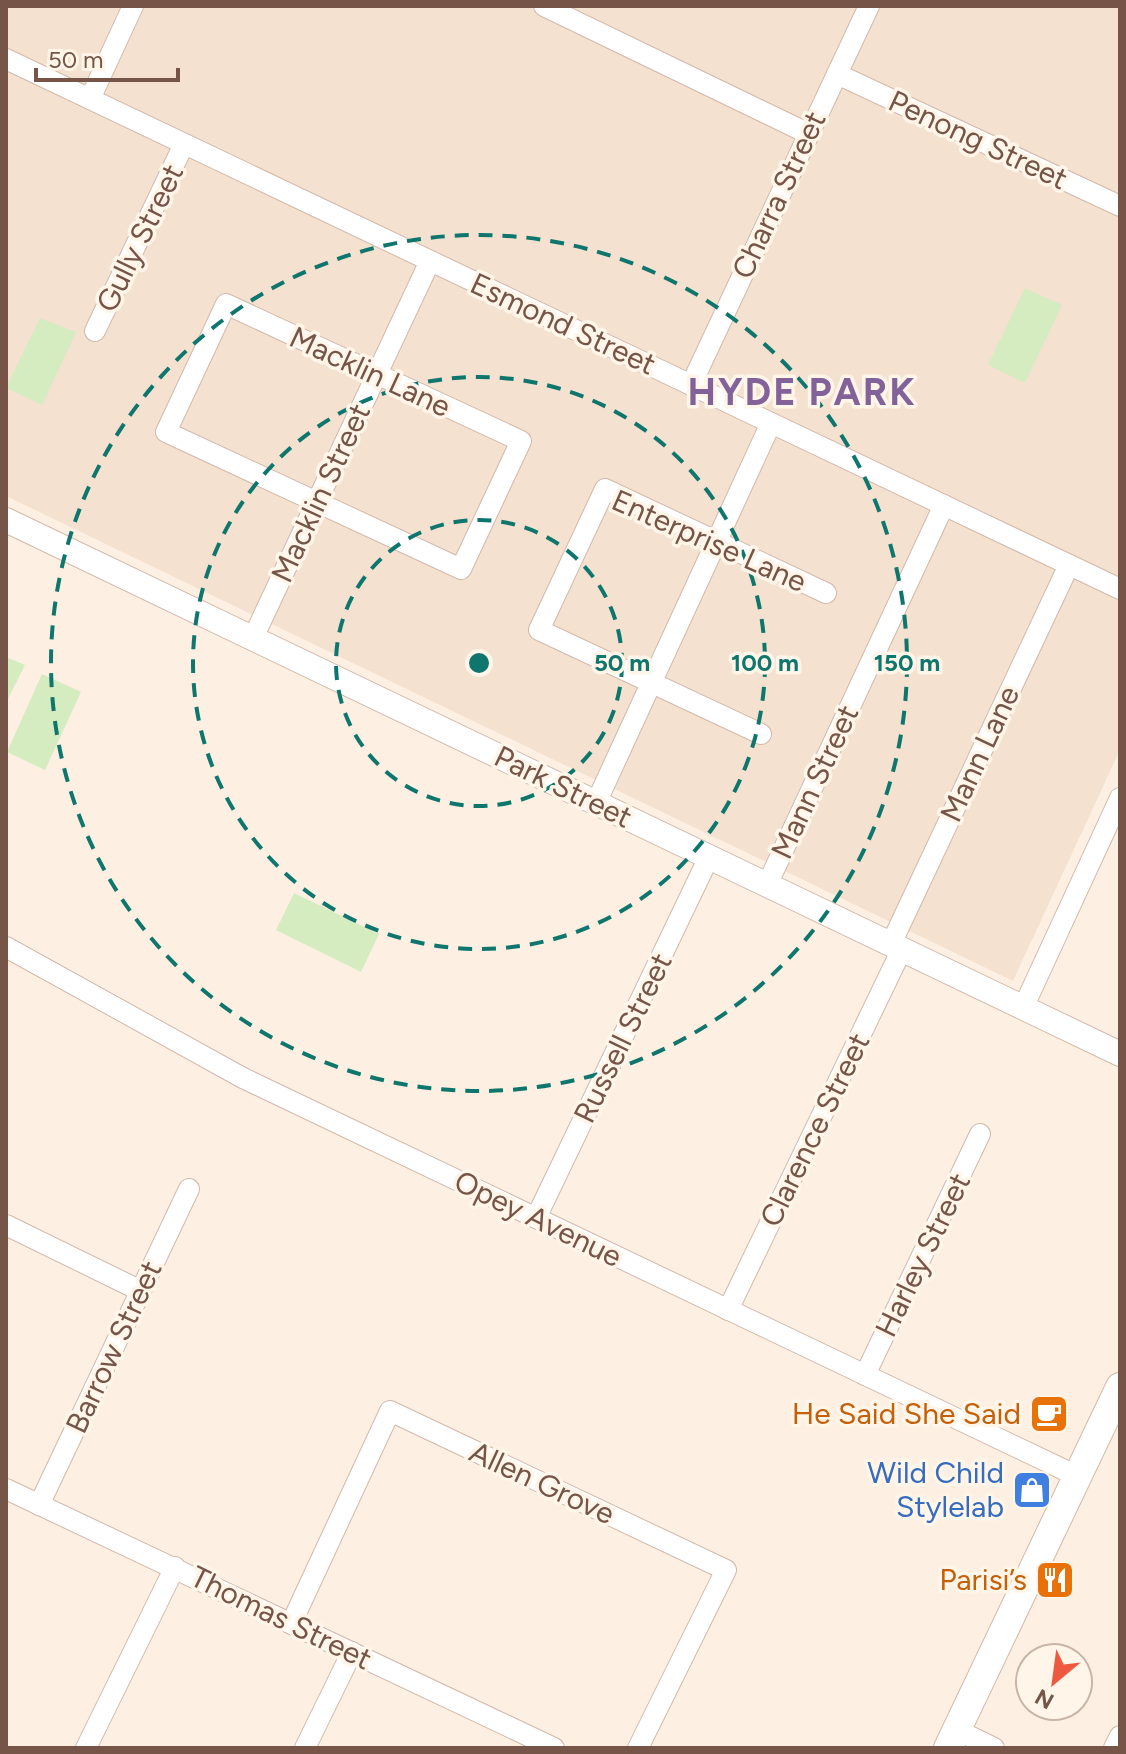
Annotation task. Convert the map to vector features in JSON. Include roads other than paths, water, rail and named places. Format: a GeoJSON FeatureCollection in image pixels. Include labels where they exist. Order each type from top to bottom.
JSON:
{"type":"FeatureCollection","features":[{"type":"Feature","properties":{"kind":"main road"},"geometry":{"type":"LineString","coordinates":[[952,1739],[1120,1387]]}},
{"type":"Feature","properties":{"kind":"street"},"geometry":{"type":"LineString","coordinates":[[90,99],[133,6]]}},
{"type":"Feature","properties":{"kind":"street"},"geometry":{"type":"LineString","coordinates":[[544,6],[807,133]]}},
{"type":"Feature","properties":{"kind":"street","name":"Charra Street"},"geometry":{"type":"LineString","coordinates":[[691,385],[869,6]]}},
{"type":"Feature","properties":{"kind":"street","name":"Esmond Street"},"geometry":{"type":"LineString","coordinates":[[6,59],[1120,589]]}},
{"type":"Feature","properties":{"kind":"street","name":"Penong Street"},"geometry":{"type":"LineString","coordinates":[[837,74],[1120,206]]}},
{"type":"Feature","properties":{"kind":"street","name":"Gully Street"},"geometry":{"type":"LineString","coordinates":[[95,331],[184,144]]}},
{"type":"Feature","properties":{"kind":"street","name":"Macklin Street"},"geometry":{"type":"LineString","coordinates":[[253,638],[430,261]]}},
{"type":"Feature","properties":{"kind":"street","name":"Macklin Lane"},"geometry":{"type":"LineString","coordinates":[[226,304],[521,441],[461,569],[317,502],[166,432],[226,304]]}},
{"type":"Feature","properties":{"kind":"street"},"geometry":{"type":"LineString","coordinates":[[596,803],[771,423]]}},
{"type":"Feature","properties":{"kind":"street","name":"Enterprise Lane"},"geometry":{"type":"LineString","coordinates":[[761,734],[539,630],[605,489],[826,593]]}},
{"type":"Feature","properties":{"kind":"street","name":"Mann Street"},"geometry":{"type":"LineString","coordinates":[[767,885],[944,505]]}},
{"type":"Feature","properties":{"kind":"street","name":"Park Street"},"geometry":{"type":"LineString","coordinates":[[6,520],[1120,1054]]}},
{"type":"Feature","properties":{"kind":"street","name":"Mann Lane"},"geometry":{"type":"LineString","coordinates":[[896,947],[1069,565]]}},
{"type":"Feature","properties":{"kind":"street"},"geometry":{"type":"LineString","coordinates":[[1023,1008],[1120,798]]}},
{"type":"Feature","properties":{"kind":"street","name":"Russell Street"},"geometry":{"type":"LineString","coordinates":[[536,1218],[709,857]]}},
{"type":"Feature","properties":{"kind":"street","name":"Opey Avenue"},"geometry":{"type":"LineString","coordinates":[[6,947],[243,1078],[1077,1476]]}},
{"type":"Feature","properties":{"kind":"street","name":"Clarence Street"},"geometry":{"type":"LineString","coordinates":[[728,1310],[896,947]]}},
{"type":"Feature","properties":{"kind":"street","name":"Harley Street"},"geometry":{"type":"LineString","coordinates":[[865,1375],[980,1134]]}},
{"type":"Feature","properties":{"kind":"street","name":"Barrow Street"},"geometry":{"type":"LineString","coordinates":[[39,1505],[189,1189]]}},
{"type":"Feature","properties":{"kind":"street"},"geometry":{"type":"LineString","coordinates":[[6,1225],[141,1291]]}},
{"type":"Feature","properties":{"kind":"street","name":"Allen Grove"},"geometry":{"type":"LineString","coordinates":[[292,1622],[390,1411],[726,1570],[638,1748]]}},
{"type":"Feature","properties":{"kind":"street","name":"Thomas Street"},"geometry":{"type":"LineString","coordinates":[[6,1489],[554,1748]]}},
{"type":"Feature","properties":{"kind":"street"},"geometry":{"type":"LineString","coordinates":[[86,1748],[175,1567]]}},
{"type":"Feature","properties":{"kind":"street"},"geometry":{"type":"LineString","coordinates":[[305,1748],[352,1652]]}},
{"type":"Feature","properties":{"kind":"street"},"geometry":{"type":"LineString","coordinates":[[1114,1748],[1120,1736]]}},
{"type":"Feature","properties":{"kind":"street"},"geometry":{"type":"LineString","coordinates":[[952,1739],[994,1748]]}},
{"type":"Feature","properties":{"kind":"place","name":"He Said She Said"},"geometry":{"type":"Point","coordinates":[1049,1414]}},
{"type":"Feature","properties":{"kind":"place","name":"Wild Child Stylelab"},"geometry":{"type":"Point","coordinates":[1032,1490]}},
{"type":"Feature","properties":{"kind":"place","name":"Parisi’s"},"geometry":{"type":"Point","coordinates":[1055,1580]}},
{"type":"Feature","properties":{"kind":"district","name":"HYDE PARK"},"geometry":{"type":"Point","coordinates":[802,392]}}]}
